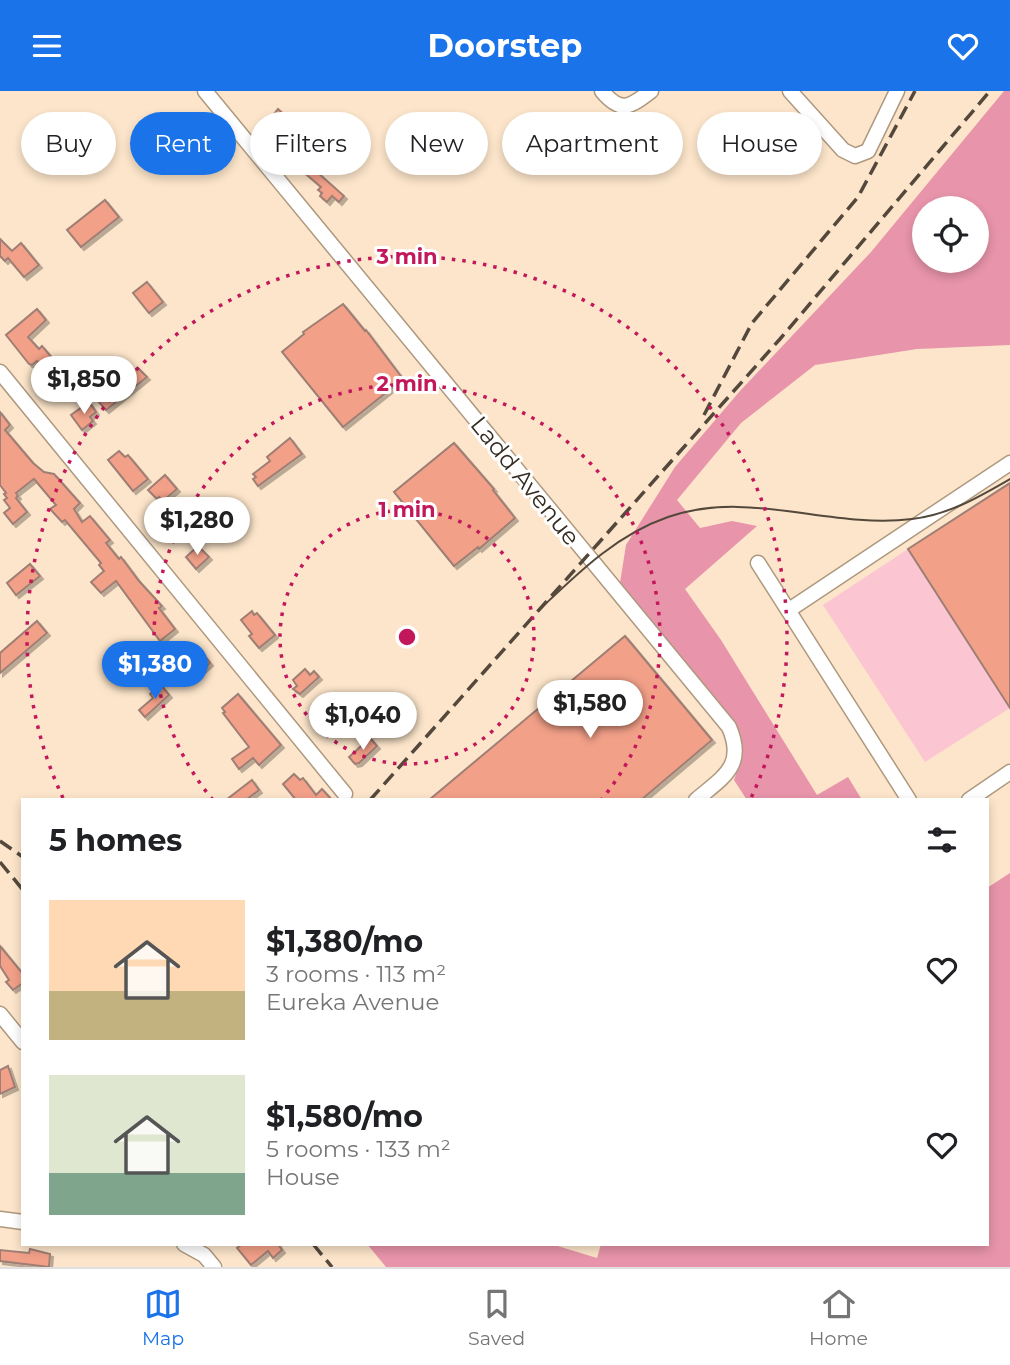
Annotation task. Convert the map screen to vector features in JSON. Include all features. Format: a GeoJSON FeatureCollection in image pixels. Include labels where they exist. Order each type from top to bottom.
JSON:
{"type":"FeatureCollection","features":[{"type":"Feature","properties":{"kind":"street","name":"Ladd Avenue"},"geometry":{"type":"LineString","coordinates":[[205,91],[558,522],[724,719],[735,740],[736,756],[728,772],[698,798]]}},
{"type":"Feature","properties":{"kind":"street"},"geometry":{"type":"LineString","coordinates":[[601,91],[622,107],[633,105],[651,91]]}},
{"type":"Feature","properties":{"kind":"street"},"geometry":{"type":"LineString","coordinates":[[790,91],[843,150],[855,156],[868,151],[897,91]]}},
{"type":"Feature","properties":{"kind":"street"},"geometry":{"type":"LineString","coordinates":[[0,372],[345,795]]}},
{"type":"Feature","properties":{"kind":"street"},"geometry":{"type":"LineString","coordinates":[[789,610],[1010,463]]}},
{"type":"Feature","properties":{"kind":"street"},"geometry":{"type":"LineString","coordinates":[[758,563],[908,798]]}},
{"type":"Feature","properties":{"kind":"street"},"geometry":{"type":"LineString","coordinates":[[972,798],[1010,772]]}},
{"type":"Feature","properties":{"kind":"street"},"geometry":{"type":"LineString","coordinates":[[0,1014],[6,1032]]}},
{"type":"Feature","properties":{"kind":"street"},"geometry":{"type":"LineString","coordinates":[[0,1219],[21,1222]]}},
{"type":"Feature","properties":{"kind":"street"},"geometry":{"type":"LineString","coordinates":[[188,1246],[204,1255],[214,1267]]}},
{"type":"Feature","properties":{"kind":"shaded area"},"geometry":{"type":"Polygon","coordinates":[[[1004,91],[1010,91],[1010,345],[917,349],[815,365],[741,423],[677,500],[700,528],[732,521],[757,526],[685,589],[721,640],[817,795],[848,777],[861,798],[746,798],[734,780],[743,754],[739,733],[620,583],[626,545],[675,467],[740,391],[871,252],[912,202],[912,273],[989,273],[989,196],[917,196],[1004,91]]]}},
{"type":"Feature","properties":{"kind":"shaded area"},"geometry":{"type":"Polygon","coordinates":[[[908,549],[1010,708],[925,762],[823,605],[908,549]]]}},
{"type":"Feature","properties":{"kind":"shaded area"},"geometry":{"type":"Polygon","coordinates":[[[1010,873],[1010,1267],[386,1267],[369,1246],[558,1246],[597,1258],[600,1246],[989,1246],[989,887],[1010,873]]]}},
{"type":"Feature","properties":{"kind":"building"},"geometry":{"type":"Polygon","coordinates":[[[307,175],[320,175],[344,196],[339,202],[332,196],[327,202],[320,196],[322,193],[318,190],[321,187],[307,175]]]}},
{"type":"Feature","properties":{"kind":"building"},"geometry":{"type":"Polygon","coordinates":[[[105,200],[119,217],[81,247],[67,230],[105,200]]]}},
{"type":"Feature","properties":{"kind":"building"},"geometry":{"type":"Polygon","coordinates":[[[0,239],[12,251],[21,243],[39,265],[24,277],[8,258],[5,261],[0,256],[0,239]]]}},
{"type":"Feature","properties":{"kind":"building"},"geometry":{"type":"Polygon","coordinates":[[[147,282],[163,302],[149,313],[133,293],[147,282]]]}},
{"type":"Feature","properties":{"kind":"building"},"geometry":{"type":"Polygon","coordinates":[[[343,304],[403,379],[343,427],[282,352],[304,334],[303,332],[343,304]]]}},
{"type":"Feature","properties":{"kind":"building"},"geometry":{"type":"Polygon","coordinates":[[[37,309],[46,320],[28,337],[39,349],[42,346],[71,380],[60,389],[56,389],[50,382],[53,380],[37,361],[29,364],[6,335],[37,309]]]}},
{"type":"Feature","properties":{"kind":"building"},"geometry":{"type":"Polygon","coordinates":[[[92,359],[100,369],[97,371],[101,376],[89,386],[78,372],[92,359]]]}},
{"type":"Feature","properties":{"kind":"building"},"geometry":{"type":"Polygon","coordinates":[[[138,368],[147,377],[106,410],[98,401],[138,368]]]}},
{"type":"Feature","properties":{"kind":"building"},"geometry":{"type":"Polygon","coordinates":[[[89,402],[96,412],[90,417],[93,421],[82,430],[71,415],[89,402]]]}},
{"type":"Feature","properties":{"kind":"building"},"geometry":{"type":"Polygon","coordinates":[[[0,412],[10,425],[5,430],[33,463],[44,472],[54,474],[80,503],[74,509],[82,522],[90,516],[110,540],[106,543],[162,606],[159,608],[175,629],[160,641],[116,581],[101,593],[91,582],[104,571],[99,565],[101,563],[65,520],[62,522],[50,509],[56,505],[34,479],[16,493],[16,498],[27,512],[13,524],[4,513],[10,508],[4,500],[7,498],[4,494],[6,493],[0,485],[0,412]]]}},
{"type":"Feature","properties":{"kind":"building"},"geometry":{"type":"Polygon","coordinates":[[[290,438],[302,454],[258,486],[253,474],[270,461],[267,457],[290,438]]]}},
{"type":"Feature","properties":{"kind":"building"},"geometry":{"type":"Polygon","coordinates":[[[454,443],[515,518],[454,566],[394,492],[454,443]]]}},
{"type":"Feature","properties":{"kind":"building"},"geometry":{"type":"Polygon","coordinates":[[[119,451],[125,457],[128,455],[148,479],[133,491],[108,460],[119,451]]]}},
{"type":"Feature","properties":{"kind":"building"},"geometry":{"type":"Polygon","coordinates":[[[165,475],[177,489],[163,501],[148,490],[165,475]]]}},
{"type":"Feature","properties":{"kind":"building"},"geometry":{"type":"Polygon","coordinates":[[[1010,483],[1010,708],[908,549],[1010,483]]]}},
{"type":"Feature","properties":{"kind":"building"},"geometry":{"type":"Polygon","coordinates":[[[198,546],[209,557],[196,569],[186,557],[198,546]]]}},
{"type":"Feature","properties":{"kind":"building"},"geometry":{"type":"Polygon","coordinates":[[[30,564],[40,576],[16,595],[7,583],[30,564]]]}},
{"type":"Feature","properties":{"kind":"building"},"geometry":{"type":"Polygon","coordinates":[[[252,611],[254,615],[257,613],[275,635],[259,648],[241,620],[252,611]]]}},
{"type":"Feature","properties":{"kind":"building"},"geometry":{"type":"Polygon","coordinates":[[[37,621],[47,633],[0,673],[0,653],[37,621]]]}},
{"type":"Feature","properties":{"kind":"building"},"geometry":{"type":"Polygon","coordinates":[[[625,636],[712,740],[643,798],[431,798],[625,636]]]}},
{"type":"Feature","properties":{"kind":"building"},"geometry":{"type":"Polygon","coordinates":[[[193,648],[210,663],[197,675],[194,671],[191,674],[179,659],[193,648]]]}},
{"type":"Feature","properties":{"kind":"building"},"geometry":{"type":"Polygon","coordinates":[[[305,669],[310,675],[314,671],[319,677],[300,694],[293,689],[297,686],[293,680],[305,669]]]}},
{"type":"Feature","properties":{"kind":"building"},"geometry":{"type":"Polygon","coordinates":[[[161,685],[169,695],[145,717],[139,710],[153,698],[150,694],[161,685]]]}},
{"type":"Feature","properties":{"kind":"building"},"geometry":{"type":"Polygon","coordinates":[[[238,694],[281,745],[259,765],[253,758],[239,769],[232,759],[249,747],[222,708],[238,694]]]}},
{"type":"Feature","properties":{"kind":"building"},"geometry":{"type":"Polygon","coordinates":[[[378,702],[392,716],[403,704],[413,713],[403,723],[400,721],[389,733],[385,729],[381,733],[364,716],[378,702]]]}},
{"type":"Feature","properties":{"kind":"building"},"geometry":{"type":"Polygon","coordinates":[[[370,738],[377,746],[355,764],[349,757],[370,738]]]}},
{"type":"Feature","properties":{"kind":"building"},"geometry":{"type":"Polygon","coordinates":[[[294,774],[300,780],[303,778],[316,795],[322,789],[330,798],[294,798],[283,784],[294,774]]]}},
{"type":"Feature","properties":{"kind":"building"},"geometry":{"type":"Polygon","coordinates":[[[252,780],[259,790],[249,798],[229,798],[252,780]]]}},
{"type":"Feature","properties":{"kind":"building"},"geometry":{"type":"Polygon","coordinates":[[[0,946],[21,972],[21,984],[13,990],[6,982],[9,980],[0,966],[0,946]]]}},
{"type":"Feature","properties":{"kind":"building"},"geometry":{"type":"Polygon","coordinates":[[[8,1066],[15,1087],[0,1094],[0,1070],[8,1066]]]}},
{"type":"Feature","properties":{"kind":"building"},"geometry":{"type":"Polygon","coordinates":[[[279,1246],[282,1250],[273,1258],[268,1251],[251,1265],[237,1248],[279,1246]]]}},
{"type":"Feature","properties":{"kind":"building"},"geometry":{"type":"Polygon","coordinates":[[[30,1249],[50,1254],[49,1267],[0,1261],[0,1250],[29,1253],[30,1249]]]}},
{"type":"Feature","properties":{"kind":"tram line"},"geometry":{"type":"LineString","coordinates":[[539,610],[599,556],[631,534],[668,517],[698,509],[729,507],[850,519],[912,519],[951,509],[1010,479]]}},
{"type":"Feature","properties":{"kind":"railway"},"geometry":{"type":"LineString","coordinates":[[704,415],[752,323],[858,197],[915,91]]}},
{"type":"Feature","properties":{"kind":"railway"},"geometry":{"type":"LineString","coordinates":[[372,798],[780,339],[990,91]]}},
{"type":"Feature","properties":{"kind":"railway"},"geometry":{"type":"LineString","coordinates":[[0,841],[21,856]]}},
{"type":"Feature","properties":{"kind":"railway"},"geometry":{"type":"LineString","coordinates":[[0,862],[21,888]]}},
{"type":"Feature","properties":{"kind":"railway"},"geometry":{"type":"LineString","coordinates":[[315,1246],[332,1267]]}}]}
